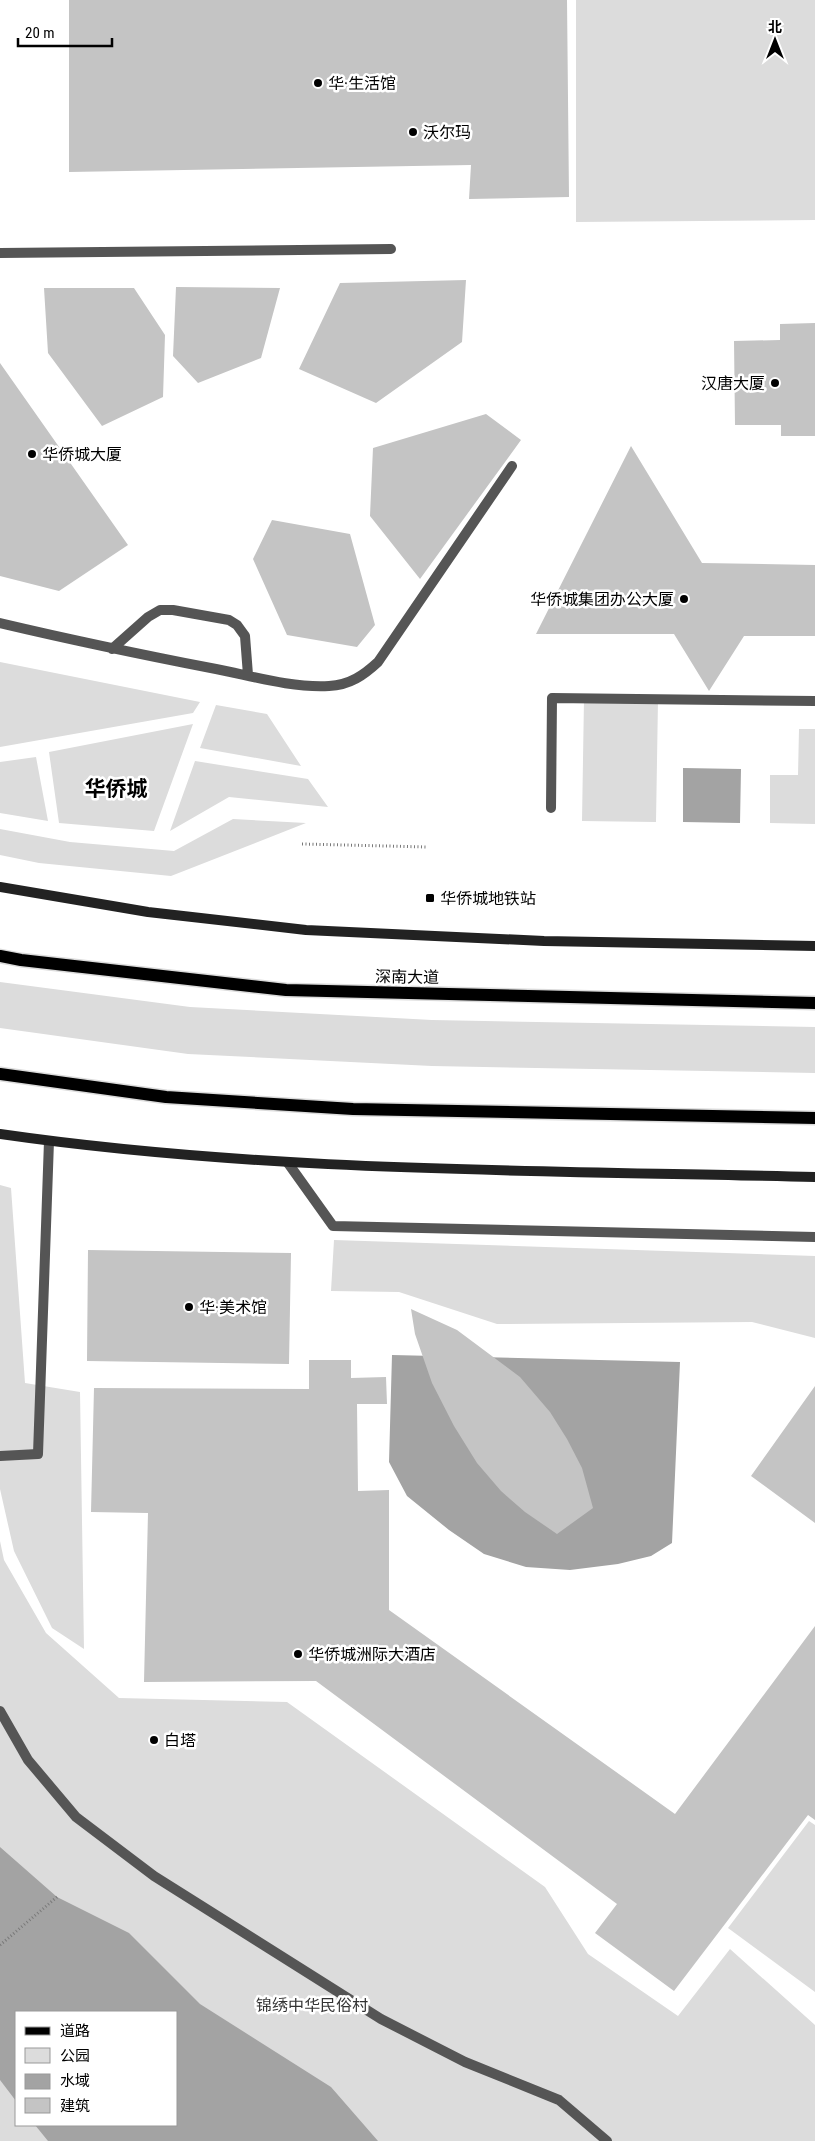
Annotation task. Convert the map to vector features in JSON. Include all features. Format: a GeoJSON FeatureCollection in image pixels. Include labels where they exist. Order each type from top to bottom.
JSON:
{"type":"FeatureCollection","features":[{"type":"Feature","properties":{"kind":"main road"},"geometry":{"type":"LineString","coordinates":[[0,887],[148,912],[306,930],[544,941],[815,946]]}},
{"type":"Feature","properties":{"kind":"main road","name":"深南大道"},"geometry":{"type":"LineString","coordinates":[[0,956],[20,960],[286,990],[815,1003]]}},
{"type":"Feature","properties":{"kind":"main road"},"geometry":{"type":"LineString","coordinates":[[0,1074],[166,1097],[353,1109],[815,1118]]}},
{"type":"Feature","properties":{"kind":"main road"},"geometry":{"type":"LineString","coordinates":[[0,1134],[171,1154],[288,1163],[815,1177]]}},
{"type":"Feature","properties":{"kind":"street"},"geometry":{"type":"LineString","coordinates":[[0,253],[390,249]]}},
{"type":"Feature","properties":{"kind":"street"},"geometry":{"type":"LineString","coordinates":[[0,623],[112,649],[306,685],[329,686],[349,683],[364,675],[378,662],[512,466]]}},
{"type":"Feature","properties":{"kind":"street"},"geometry":{"type":"LineString","coordinates":[[112,649],[148,617],[160,610],[173,610],[229,620],[237,625],[245,636],[248,675]]}},
{"type":"Feature","properties":{"kind":"street"},"geometry":{"type":"LineString","coordinates":[[552,808],[552,698],[815,701]]}},
{"type":"Feature","properties":{"kind":"street"},"geometry":{"type":"LineString","coordinates":[[0,1456],[38,1454],[50,1141]]}},
{"type":"Feature","properties":{"kind":"street"},"geometry":{"type":"LineString","coordinates":[[288,1163],[333,1226],[815,1237]]}},
{"type":"Feature","properties":{"kind":"street"},"geometry":{"type":"LineString","coordinates":[[0,1711],[28,1760],[76,1817],[154,1876],[381,2020],[465,2062],[559,2100],[607,2141]]}},
{"type":"Feature","properties":{"kind":"path"},"geometry":{"type":"LineString","coordinates":[[302,844],[427,847]]}},
{"type":"Feature","properties":{"kind":"path"},"geometry":{"type":"LineString","coordinates":[[0,1945],[57,1897]]}},
{"type":"Feature","properties":{"kind":"green space"},"geometry":{"type":"Polygon","coordinates":[[[576,0],[815,0],[815,220],[576,222],[576,0]]]}},
{"type":"Feature","properties":{"kind":"green space"},"geometry":{"type":"Polygon","coordinates":[[[0,662],[200,702],[193,713],[0,747],[0,662]]]}},
{"type":"Feature","properties":{"kind":"green space"},"geometry":{"type":"Polygon","coordinates":[[[584,699],[658,700],[656,822],[582,821],[584,699]]]}},
{"type":"Feature","properties":{"kind":"green space"},"geometry":{"type":"Polygon","coordinates":[[[216,705],[267,714],[301,766],[200,748],[216,705]]]}},
{"type":"Feature","properties":{"kind":"green space"},"geometry":{"type":"Polygon","coordinates":[[[193,724],[154,831],[59,823],[49,752],[193,724]]]}},
{"type":"Feature","properties":{"kind":"green space"},"geometry":{"type":"Polygon","coordinates":[[[799,729],[815,729],[815,824],[770,823],[770,775],[798,775],[799,729]]]}},
{"type":"Feature","properties":{"kind":"green space"},"geometry":{"type":"Polygon","coordinates":[[[36,757],[48,821],[0,813],[0,762],[36,757]]]}},
{"type":"Feature","properties":{"kind":"green space"},"geometry":{"type":"Polygon","coordinates":[[[195,761],[308,779],[328,807],[229,797],[170,831],[195,761]]]}},
{"type":"Feature","properties":{"kind":"green space"},"geometry":{"type":"Polygon","coordinates":[[[233,819],[306,823],[171,876],[39,863],[0,855],[0,829],[70,842],[174,851],[233,819]]]}},
{"type":"Feature","properties":{"kind":"green space"},"geometry":{"type":"Polygon","coordinates":[[[0,982],[190,1007],[432,1020],[815,1027],[815,1073],[432,1066],[188,1054],[0,1028],[0,982]]]}},
{"type":"Feature","properties":{"kind":"green space"},"geometry":{"type":"Polygon","coordinates":[[[0,1185],[11,1188],[25,1383],[80,1392],[84,1649],[52,1628],[14,1551],[0,1489],[0,1185]]]}},
{"type":"Feature","properties":{"kind":"green space"},"geometry":{"type":"Polygon","coordinates":[[[334,1240],[815,1256],[815,1338],[752,1322],[497,1324],[399,1292],[331,1291],[334,1240]]]}},
{"type":"Feature","properties":{"kind":"green space","name":"锦绣中华民俗村"},"geometry":{"type":"Polygon","coordinates":[[[0,1541],[4,1560],[46,1633],[119,1698],[287,1702],[545,1887],[588,1954],[678,2016],[730,1949],[815,2025],[815,2141],[0,2141],[0,1541]]]}},
{"type":"Feature","properties":{"kind":"green space"},"geometry":{"type":"Polygon","coordinates":[[[809,1821],[815,1825],[815,1992],[728,1928],[809,1821]]]}},
{"type":"Feature","properties":{"kind":"water"},"geometry":{"type":"Polygon","coordinates":[[[683,768],[741,769],[740,823],[683,822],[683,768]]]}},
{"type":"Feature","properties":{"kind":"water"},"geometry":{"type":"Polygon","coordinates":[[[392,1355],[680,1362],[672,1543],[651,1556],[618,1564],[570,1570],[526,1567],[484,1554],[449,1530],[407,1496],[389,1462],[392,1355]]]}},
{"type":"Feature","properties":{"kind":"water"},"geometry":{"type":"Polygon","coordinates":[[[0,1847],[57,1897],[129,1933],[200,2004],[331,2087],[378,2141],[48,2141],[36,2126],[178,2126],[178,2011],[15,2011],[15,2100],[0,2080],[0,1847]]]}},
{"type":"Feature","properties":{"kind":"building","name":"华·生活馆"},"geometry":{"type":"Polygon","coordinates":[[[69,0],[567,0],[569,197],[469,199],[471,165],[69,172],[69,0]]]}},
{"type":"Feature","properties":{"kind":"building"},"geometry":{"type":"Polygon","coordinates":[[[466,280],[462,342],[376,403],[299,369],[340,283],[466,280]]]}},
{"type":"Feature","properties":{"kind":"building"},"geometry":{"type":"Polygon","coordinates":[[[176,287],[280,288],[261,358],[198,383],[173,356],[176,287]]]}},
{"type":"Feature","properties":{"kind":"building"},"geometry":{"type":"Polygon","coordinates":[[[44,288],[134,288],[165,335],[163,397],[102,426],[48,353],[44,288]]]}},
{"type":"Feature","properties":{"kind":"building","name":"汉唐大厦"},"geometry":{"type":"Polygon","coordinates":[[[815,323],[815,436],[781,436],[781,425],[735,425],[734,341],[780,340],[780,324],[815,323]]]}},
{"type":"Feature","properties":{"kind":"building","name":"华侨城大厦"},"geometry":{"type":"Polygon","coordinates":[[[0,363],[128,545],[59,591],[0,576],[0,363]]]}},
{"type":"Feature","properties":{"kind":"building"},"geometry":{"type":"Polygon","coordinates":[[[486,414],[521,440],[420,579],[370,516],[373,448],[486,414]]]}},
{"type":"Feature","properties":{"kind":"building","name":"华侨城集团办公大厦"},"geometry":{"type":"Polygon","coordinates":[[[631,446],[702,563],[815,565],[815,636],[744,636],[709,691],[674,634],[536,634],[631,446]]]}},
{"type":"Feature","properties":{"kind":"building"},"geometry":{"type":"Polygon","coordinates":[[[272,520],[350,534],[375,625],[357,647],[287,635],[253,559],[272,520]]]}},
{"type":"Feature","properties":{"kind":"building","name":"华·美术馆"},"geometry":{"type":"Polygon","coordinates":[[[88,1250],[291,1253],[289,1364],[87,1361],[88,1250]]]}},
{"type":"Feature","properties":{"kind":"building"},"geometry":{"type":"Polygon","coordinates":[[[411,1309],[457,1330],[520,1377],[550,1412],[567,1439],[582,1468],[593,1508],[557,1534],[525,1512],[501,1491],[477,1463],[454,1426],[432,1383],[415,1334],[411,1309]]]}},
{"type":"Feature","properties":{"kind":"building","name":"华侨城洲际大酒店"},"geometry":{"type":"Polygon","coordinates":[[[309,1360],[351,1360],[351,1378],[386,1377],[387,1404],[357,1404],[358,1491],[389,1490],[389,1610],[675,1814],[815,1626],[815,1820],[808,1815],[674,1991],[595,1933],[617,1904],[316,1681],[144,1682],[148,1513],[91,1512],[94,1388],[309,1389],[309,1360]]]}},
{"type":"Feature","properties":{"kind":"building"},"geometry":{"type":"Polygon","coordinates":[[[815,1386],[815,1523],[751,1476],[815,1386]]]}},
{"type":"Feature","properties":{"kind":"place","name":"华·生活馆"},"geometry":{"type":"Point","coordinates":[318,83]}},
{"type":"Feature","properties":{"kind":"place","name":"沃尔玛"},"geometry":{"type":"Point","coordinates":[413,132]}},
{"type":"Feature","properties":{"kind":"place","name":"汉唐大厦"},"geometry":{"type":"Point","coordinates":[775,383]}},
{"type":"Feature","properties":{"kind":"place","name":"华侨城大厦"},"geometry":{"type":"Point","coordinates":[32,454]}},
{"type":"Feature","properties":{"kind":"place","name":"华侨城集团办公大厦"},"geometry":{"type":"Point","coordinates":[684,599]}},
{"type":"Feature","properties":{"kind":"place","name":"华侨城地铁站"},"geometry":{"type":"Point","coordinates":[430,898]}},
{"type":"Feature","properties":{"kind":"place","name":"华·美术馆"},"geometry":{"type":"Point","coordinates":[189,1307]}},
{"type":"Feature","properties":{"kind":"place","name":"华侨城洲际大酒店"},"geometry":{"type":"Point","coordinates":[298,1654]}},
{"type":"Feature","properties":{"kind":"place","name":"白塔"},"geometry":{"type":"Point","coordinates":[154,1740]}},
{"type":"Feature","properties":{"kind":"district","name":"华侨城"},"geometry":{"type":"Point","coordinates":[116,789]}}]}
